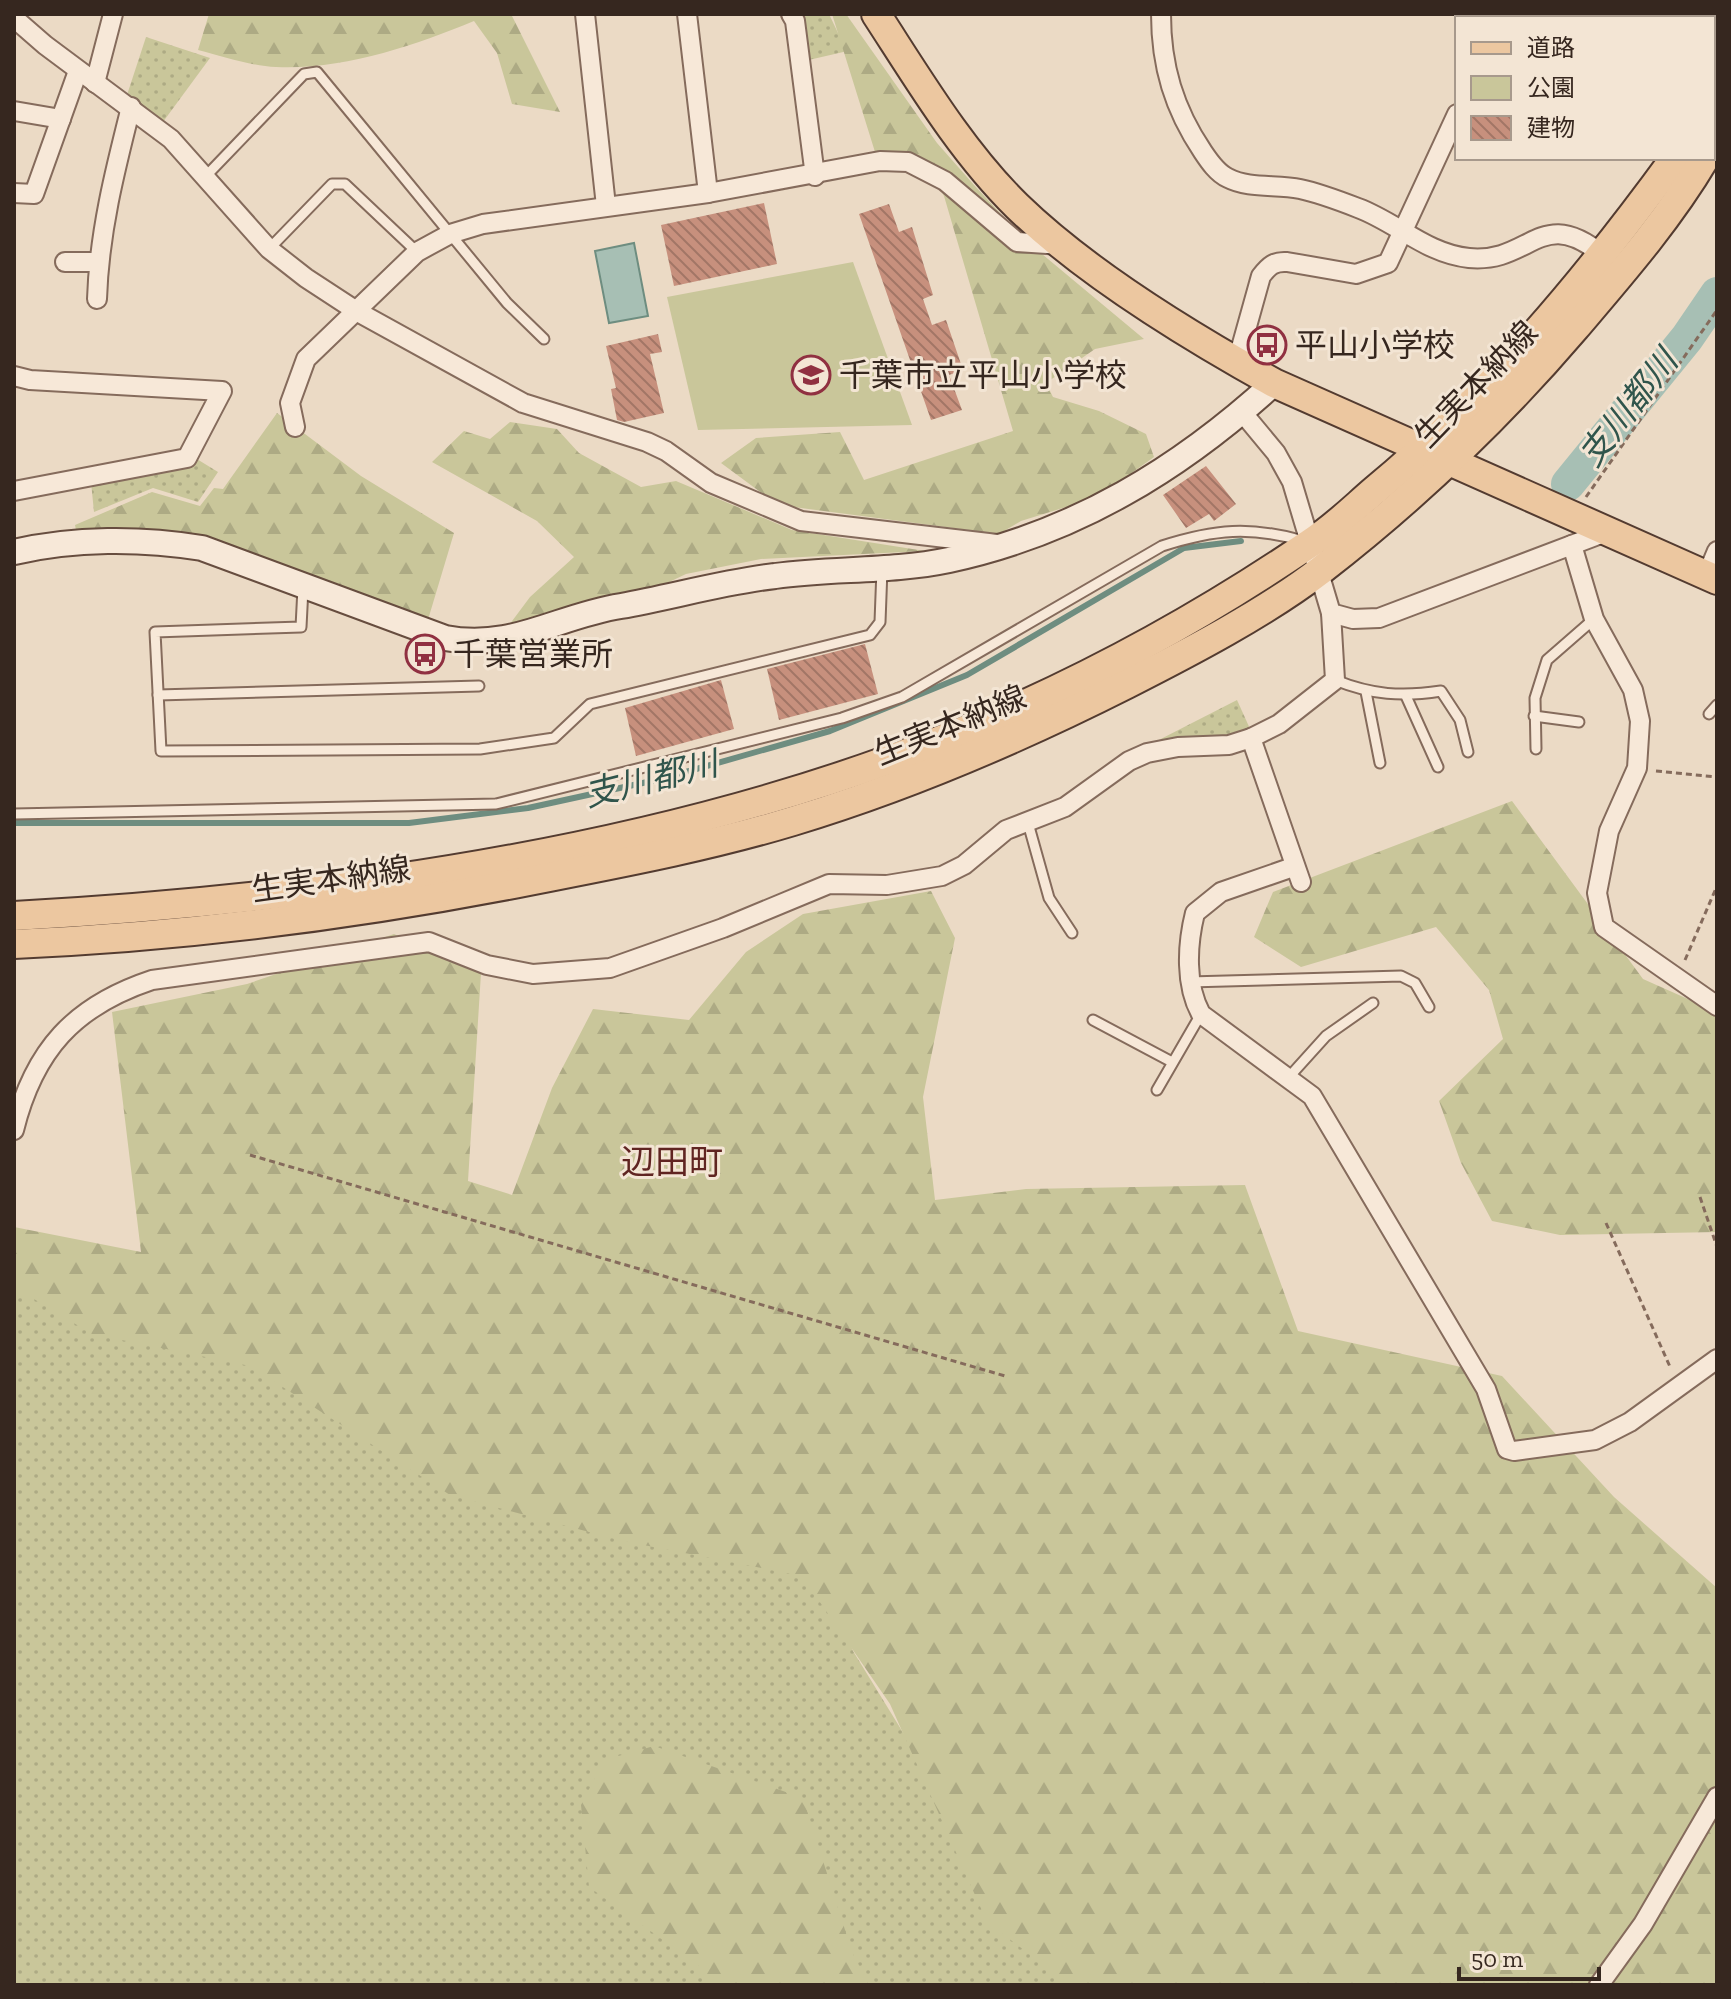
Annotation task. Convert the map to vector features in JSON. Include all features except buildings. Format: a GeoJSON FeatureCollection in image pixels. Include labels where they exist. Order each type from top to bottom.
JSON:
{"type":"FeatureCollection","features":[{"type":"Feature","properties":{"kind":"main road"},"geometry":{"type":"LineString","coordinates":[[876,14],[974,157],[1018,206],[1145,304],[1274,383],[1425,448],[1606,532],[1714,569]]}},
{"type":"Feature","properties":{"kind":"main road","name":"生実本納線"},"geometry":{"type":"LineString","coordinates":[[14,916],[321,890],[560,848],[798,790],[895,758],[1017,708],[1118,658],[1312,543],[1425,448],[1534,338],[1604,256],[1674,160]]}},
{"type":"Feature","properties":{"kind":"main road","name":"生実本納線"},"geometry":{"type":"LineString","coordinates":[[14,944],[106,940],[369,911],[652,857],[795,820],[973,757],[1180,657],[1317,573],[1453,461],[1540,369],[1624,271],[1704,160]]}},
{"type":"Feature","properties":{"kind":"street"},"geometry":{"type":"LineString","coordinates":[[95,83],[113,14]]}},
{"type":"Feature","properties":{"kind":"street"},"geometry":{"type":"LineString","coordinates":[[585,14],[606,206]]}},
{"type":"Feature","properties":{"kind":"street"},"geometry":{"type":"LineString","coordinates":[[687,14],[708,193]]}},
{"type":"Feature","properties":{"kind":"street"},"geometry":{"type":"LineString","coordinates":[[791,14],[795,21],[815,176]]}},
{"type":"Feature","properties":{"kind":"street"},"geometry":{"type":"LineString","coordinates":[[1161,14],[1168,84],[1193,137],[1227,178],[1248,184],[1301,189],[1362,209],[1423,244],[1468,258],[1490,258],[1548,234],[1564,232],[1583,238],[1604,256]]}},
{"type":"Feature","properties":{"kind":"street"},"geometry":{"type":"LineString","coordinates":[[14,18],[78,71],[171,139],[269,249],[358,312],[523,403],[647,442],[666,451],[711,483],[801,521],[1006,545]]}},
{"type":"Feature","properties":{"kind":"street"},"geometry":{"type":"LineString","coordinates":[[14,193],[34,194],[78,71]]}},
{"type":"Feature","properties":{"kind":"street"},"geometry":{"type":"LineString","coordinates":[[97,299],[98,262],[131,107]]}},
{"type":"Feature","properties":{"kind":"street"},"geometry":{"type":"LineString","coordinates":[[14,111],[61,119]]}},
{"type":"Feature","properties":{"kind":"street"},"geometry":{"type":"LineString","coordinates":[[1237,362],[1261,276],[1268,266],[1277,261],[1356,274],[1388,263],[1455,118]]}},
{"type":"Feature","properties":{"kind":"street"},"geometry":{"type":"LineString","coordinates":[[295,427],[290,403],[306,359],[417,252],[450,234],[483,224],[708,193],[815,176],[880,161],[908,162],[945,181],[1017,242],[1065,245]]}},
{"type":"Feature","properties":{"kind":"street"},"geometry":{"type":"LineString","coordinates":[[65,262],[98,262]]}},
{"type":"Feature","properties":{"kind":"street"},"geometry":{"type":"LineString","coordinates":[[14,376],[30,380],[222,391],[187,458],[14,491]]}},
{"type":"Feature","properties":{"kind":"street"},"geometry":{"type":"LineString","coordinates":[[14,552],[38,546],[109,542],[170,543],[202,548],[303,588],[445,638],[507,641],[603,609],[775,576],[882,569],[948,560],[1006,545],[1105,507],[1242,412],[1274,383]]}},
{"type":"Feature","properties":{"kind":"street"},"geometry":{"type":"LineString","coordinates":[[14,1130],[22,1098],[55,1041],[85,1012],[116,992],[152,980],[429,942],[487,965],[533,974],[610,968],[723,928],[829,884],[887,885],[942,876],[964,865],[1006,830],[1065,807],[1129,761],[1147,753],[1229,745],[1279,724],[1335,680],[1331,613],[1292,482],[1276,453],[1242,412]]}},
{"type":"Feature","properties":{"kind":"street"},"geometry":{"type":"LineString","coordinates":[[1331,613],[1353,619],[1379,618],[1606,532]]}},
{"type":"Feature","properties":{"kind":"street"},"geometry":{"type":"LineString","coordinates":[[1572,545],[1594,619],[1637,703],[1637,768],[1609,831],[1597,893],[1604,927],[1717,1006]]}},
{"type":"Feature","properties":{"kind":"street"},"geometry":{"type":"LineString","coordinates":[[1251,738],[1297,874],[1221,892],[1195,913],[1189,982],[1201,1014],[1312,1096],[1486,1389],[1507,1449],[1595,1440],[1630,1422],[1717,1359]]}},
{"type":"Feature","properties":{"kind":"street"},"geometry":{"type":"LineString","coordinates":[[1599,1985],[1643,1924],[1717,1797]]}},
{"type":"Feature","properties":{"kind":"lane"},"geometry":{"type":"LineString","coordinates":[[206,176],[304,74],[317,72],[507,303],[544,339]]}},
{"type":"Feature","properties":{"kind":"lane"},"geometry":{"type":"LineString","coordinates":[[269,249],[332,184],[345,184],[417,252]]}},
{"type":"Feature","properties":{"kind":"lane"},"geometry":{"type":"LineString","coordinates":[[14,814],[496,804],[842,718],[902,697],[1162,546],[1207,532],[1264,530],[1312,543]]}},
{"type":"Feature","properties":{"kind":"lane"},"geometry":{"type":"LineString","coordinates":[[303,588],[301,627],[155,632],[161,751],[480,749],[554,738],[590,704],[791,651],[870,635],[880,622],[882,569]]}},
{"type":"Feature","properties":{"kind":"lane"},"geometry":{"type":"LineString","coordinates":[[1536,749],[1535,698],[1547,660],[1594,619]]}},
{"type":"Feature","properties":{"kind":"lane"},"geometry":{"type":"LineString","coordinates":[[1335,680],[1366,692],[1406,696],[1441,691],[1460,720],[1468,752]]}},
{"type":"Feature","properties":{"kind":"lane"},"geometry":{"type":"LineString","coordinates":[[158,695],[479,686]]}},
{"type":"Feature","properties":{"kind":"lane"},"geometry":{"type":"LineString","coordinates":[[1366,692],[1380,763]]}},
{"type":"Feature","properties":{"kind":"lane"},"geometry":{"type":"LineString","coordinates":[[1406,696],[1438,767]]}},
{"type":"Feature","properties":{"kind":"lane"},"geometry":{"type":"LineString","coordinates":[[1709,714],[1717,705]]}},
{"type":"Feature","properties":{"kind":"lane"},"geometry":{"type":"LineString","coordinates":[[1534,716],[1579,722]]}},
{"type":"Feature","properties":{"kind":"lane"},"geometry":{"type":"LineString","coordinates":[[1028,823],[1049,898],[1072,933]]}},
{"type":"Feature","properties":{"kind":"lane"},"geometry":{"type":"LineString","coordinates":[[1189,982],[1401,976],[1415,983],[1429,1007]]}},
{"type":"Feature","properties":{"kind":"lane"},"geometry":{"type":"LineString","coordinates":[[1289,1077],[1326,1036],[1373,1003]]}},
{"type":"Feature","properties":{"kind":"lane"},"geometry":{"type":"LineString","coordinates":[[1157,1090],[1201,1014]]}},
{"type":"Feature","properties":{"kind":"lane"},"geometry":{"type":"LineString","coordinates":[[1093,1020],[1172,1062]]}},
{"type":"Feature","properties":{"kind":"path"},"geometry":{"type":"LineString","coordinates":[[1584,500],[1717,310]]}},
{"type":"Feature","properties":{"kind":"path"},"geometry":{"type":"LineString","coordinates":[[1637,768],[1717,777]]}},
{"type":"Feature","properties":{"kind":"path"},"geometry":{"type":"LineString","coordinates":[[1678,978],[1717,886]]}},
{"type":"Feature","properties":{"kind":"path"},"geometry":{"type":"LineString","coordinates":[[250,1155],[1005,1376]]}},
{"type":"Feature","properties":{"kind":"path"},"geometry":{"type":"LineString","coordinates":[[1700,1197],[1717,1247]]}},
{"type":"Feature","properties":{"kind":"path"},"geometry":{"type":"LineString","coordinates":[[1606,1223],[1679,1387]]}},
{"type":"Feature","properties":{"kind":"green space"},"geometry":{"type":"Polygon","coordinates":[[[209,14],[511,14],[560,112],[512,104],[497,53],[474,21],[378,54],[327,65],[276,67],[198,50],[209,14]]]}},
{"type":"Feature","properties":{"kind":"green space"},"geometry":{"type":"Polygon","coordinates":[[[796,14],[829,14],[838,33],[852,50],[800,62],[796,14]]]}},
{"type":"Feature","properties":{"kind":"green space"},"geometry":{"type":"Polygon","coordinates":[[[832,14],[846,14],[937,143],[1024,239],[1144,339],[1095,349],[1046,383],[1053,397],[1099,411],[1146,434],[1154,457],[1098,497],[1021,521],[999,534],[778,505],[721,463],[756,438],[840,432],[864,480],[1013,431],[944,196],[931,174],[918,161],[875,152],[832,14]]]}},
{"type":"Feature","properties":{"kind":"green space"},"geometry":{"type":"Polygon","coordinates":[[[146,37],[210,58],[160,126],[126,98],[146,37]]]}},
{"type":"Feature","properties":{"kind":"green space"},"geometry":{"type":"Polygon","coordinates":[[[853,262],[912,425],[698,430],[667,297],[853,262]]]}},
{"type":"Feature","properties":{"kind":"green space"},"geometry":{"type":"Polygon","coordinates":[[[277,413],[361,476],[454,533],[427,623],[254,560],[158,529],[77,535],[75,525],[152,492],[200,506],[214,488],[223,489],[277,413]]]}},
{"type":"Feature","properties":{"kind":"green space"},"geometry":{"type":"Polygon","coordinates":[[[510,422],[557,429],[579,453],[641,487],[676,481],[792,530],[925,551],[761,559],[686,574],[600,615],[504,632],[530,597],[574,557],[537,521],[432,462],[464,431],[490,439],[510,422]]]}},
{"type":"Feature","properties":{"kind":"green space"},"geometry":{"type":"Polygon","coordinates":[[[192,456],[218,472],[198,502],[153,488],[94,512],[91,482],[192,456]]]}},
{"type":"Feature","properties":{"kind":"green space"},"geometry":{"type":"Polygon","coordinates":[[[1237,700],[1251,731],[1234,738],[1149,745],[1237,700]]]}},
{"type":"Feature","properties":{"kind":"green space"},"geometry":{"type":"Polygon","coordinates":[[[1512,801],[1643,979],[1717,1012],[1717,1232],[1560,1235],[1492,1221],[1461,1163],[1439,1101],[1503,1039],[1489,990],[1436,927],[1301,967],[1254,937],[1273,892],[1512,801]]]}},
{"type":"Feature","properties":{"kind":"green space"},"geometry":{"type":"Polygon","coordinates":[[[931,891],[955,938],[923,1097],[935,1200],[1026,1189],[1245,1185],[1298,1331],[1502,1376],[1614,1497],[1717,1588],[1717,1985],[1070,1985],[987,1922],[890,1704],[802,1576],[623,1541],[450,1495],[250,1366],[92,1334],[14,1287],[14,1227],[141,1252],[112,1012],[247,984],[394,934],[481,973],[468,1181],[512,1195],[552,1088],[593,1009],[689,1020],[746,952],[803,914],[931,891]]]}},
{"type":"Feature","properties":{"kind":"green space"},"geometry":{"type":"Polygon","coordinates":[[[14,1277],[825,1570],[853,1651],[1015,1915],[1172,1985],[14,1985],[14,1277]]]}},
{"type":"Feature","properties":{"kind":"green space"},"geometry":{"type":"Polygon","coordinates":[[[654,1746],[803,1798],[852,1952],[869,1985],[710,1985],[702,1968],[589,1887],[581,1805],[604,1760],[654,1746]]]}},
{"type":"Feature","properties":{"kind":"shaded area"},"geometry":{"type":"Polygon","coordinates":[[[634,243],[648,316],[609,323],[595,251],[634,243]]]}},
{"type":"Feature","properties":{"kind":"waterway","name":"支川都川"},"geometry":{"type":"LineString","coordinates":[[1568,484],[1687,338],[1717,294]]}},
{"type":"Feature","properties":{"kind":"waterway","name":"支川都川"},"geometry":{"type":"LineString","coordinates":[[14,823],[409,823],[528,808],[661,779],[830,731],[967,675],[1184,548],[1241,541]]}},
{"type":"Feature","properties":{"kind":"place","name":"平山小学校"},"geometry":{"type":"Point","coordinates":[1267,345]}},
{"type":"Feature","properties":{"kind":"place","name":"千葉市立平山小学校"},"geometry":{"type":"Point","coordinates":[811,375]}},
{"type":"Feature","properties":{"kind":"place","name":"千葉営業所"},"geometry":{"type":"Point","coordinates":[425,654]}},
{"type":"Feature","properties":{"kind":"district","name":"辺田町"},"geometry":{"type":"Point","coordinates":[672,1162]}}]}
